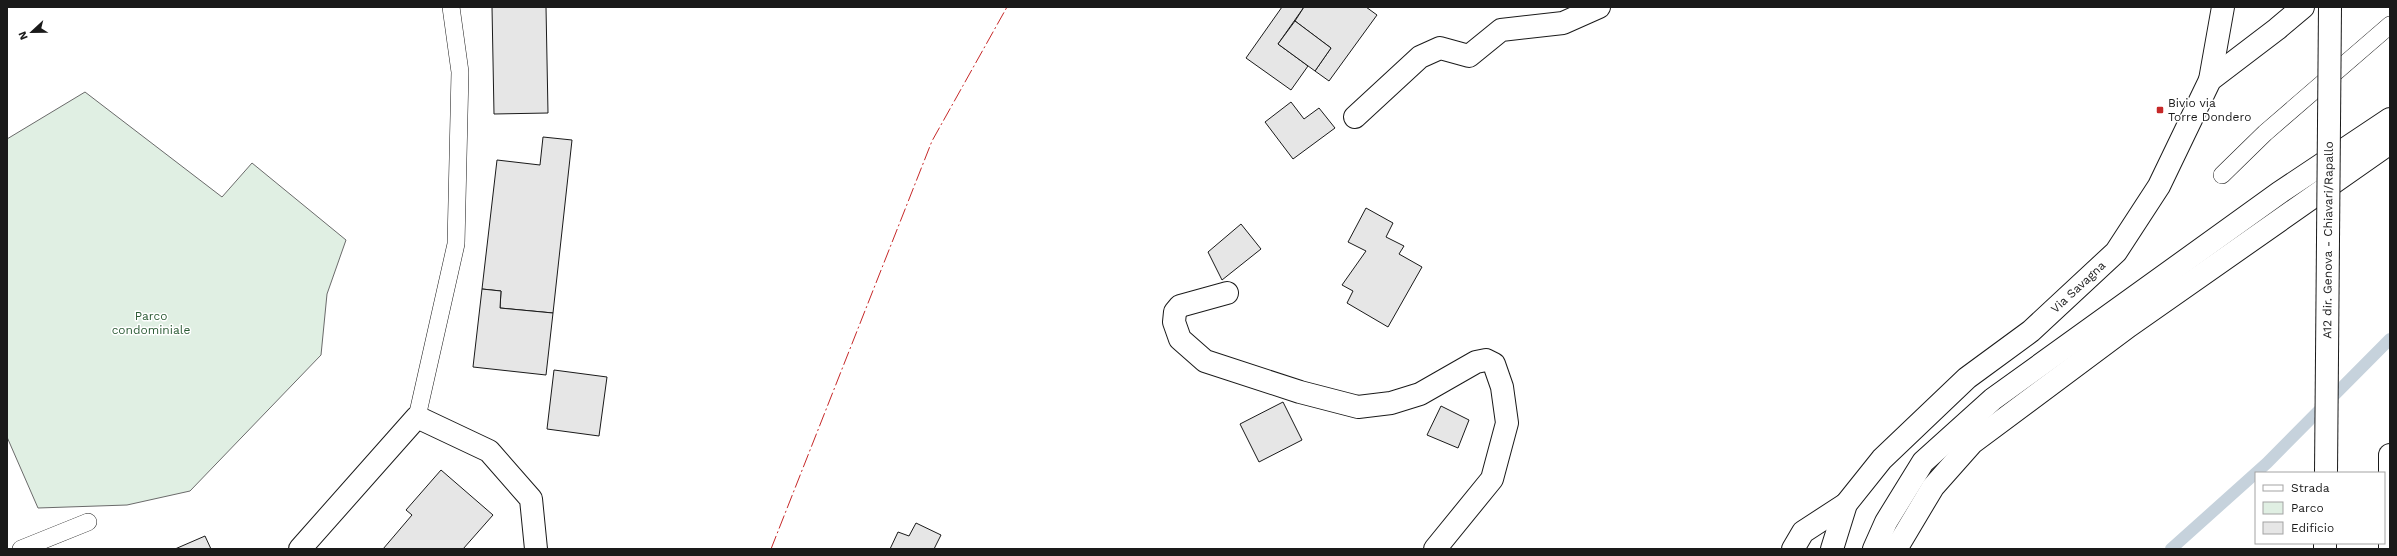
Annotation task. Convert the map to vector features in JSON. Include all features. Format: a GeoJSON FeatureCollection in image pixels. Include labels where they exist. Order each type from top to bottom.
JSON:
{"type":"FeatureCollection","features":[{"type":"Feature","properties":{"kind":"main road"},"geometry":{"type":"LineString","coordinates":[[1355,117],[1420,57],[1440,48],[1469,56],[1501,30],[1563,23],[1598,7]]}},
{"type":"Feature","properties":{"kind":"main road"},"geometry":{"type":"LineString","coordinates":[[2210,80],[2223,7]]}},
{"type":"Feature","properties":{"kind":"main road","name":"Via Savagna"},"geometry":{"type":"LineString","coordinates":[[1832,549],[1846,504],[1882,459],[1967,378],[2031,331],[2116,252],[2159,186],[2210,80],[2277,29],[2302,7]]}},
{"type":"Feature","properties":{"kind":"main road","name":"A12 dir. Genova - Chiavari/Rapallo"},"geometry":{"type":"LineString","coordinates":[[2326,472],[2330,7]]}},
{"type":"Feature","properties":{"kind":"main road"},"geometry":{"type":"LineString","coordinates":[[1874,549],[1886,522],[1923,462],[1993,399],[2279,193],[2390,119]]}},
{"type":"Feature","properties":{"kind":"main road"},"geometry":{"type":"LineString","coordinates":[[1896,549],[1933,487],[1972,443],[2129,326],[2390,143]]}},
{"type":"Feature","properties":{"kind":"main road"},"geometry":{"type":"LineString","coordinates":[[1227,293],[1180,306],[1175,312],[1174,322],[1180,339],[1205,361],[1307,393],[1358,407],[1391,404],[1420,394],[1476,362],[1486,360],[1494,364],[1502,387],[1507,423],[1492,479],[1436,549]]}},
{"type":"Feature","properties":{"kind":"main road"},"geometry":{"type":"LineString","coordinates":[[300,549],[417,417],[488,450],[531,499],[536,549]]}},
{"type":"Feature","properties":{"kind":"main road"},"geometry":{"type":"LineString","coordinates":[[2390,456],[2390,549]]}},
{"type":"Feature","properties":{"kind":"main road"},"geometry":{"type":"LineString","coordinates":[[1793,549],[1803,532],[1846,504]]}},
{"type":"Feature","properties":{"kind":"lane"},"geometry":{"type":"LineString","coordinates":[[417,417],[456,244],[460,72],[452,7]]}},
{"type":"Feature","properties":{"kind":"lane"},"geometry":{"type":"LineString","coordinates":[[2222,175],[2265,133],[2390,25]]}},
{"type":"Feature","properties":{"kind":"lane"},"geometry":{"type":"LineString","coordinates":[[20,549],[88,522]]}},
{"type":"Feature","properties":{"kind":"green space","name":"Parco condominiale"},"geometry":{"type":"Polygon","coordinates":[[[85,92],[222,197],[252,163],[346,240],[327,294],[321,355],[190,491],[127,505],[38,508],[7,437],[7,139],[85,92]]]}},
{"type":"Feature","properties":{"kind":"building"},"geometry":{"type":"Polygon","coordinates":[[[492,7],[546,7],[548,113],[494,114],[492,7]]]}},
{"type":"Feature","properties":{"kind":"building"},"geometry":{"type":"Polygon","coordinates":[[[1282,7],[1304,7],[1278,44],[1308,66],[1291,90],[1246,58],[1282,7]]]}},
{"type":"Feature","properties":{"kind":"building"},"geometry":{"type":"Polygon","coordinates":[[[1304,7],[1366,7],[1377,15],[1329,81],[1315,71],[1331,48],[1295,21],[1304,7]]]}},
{"type":"Feature","properties":{"kind":"building"},"geometry":{"type":"Polygon","coordinates":[[[1295,21],[1331,48],[1315,71],[1278,44],[1295,21]]]}},
{"type":"Feature","properties":{"kind":"building"},"geometry":{"type":"Polygon","coordinates":[[[1291,102],[1304,119],[1319,108],[1335,128],[1293,159],[1265,122],[1291,102]]]}},
{"type":"Feature","properties":{"kind":"building"},"geometry":{"type":"Polygon","coordinates":[[[543,137],[572,140],[553,313],[500,308],[501,291],[482,289],[497,160],[540,165],[543,137]]]}},
{"type":"Feature","properties":{"kind":"building"},"geometry":{"type":"Polygon","coordinates":[[[1366,208],[1393,223],[1386,237],[1404,246],[1399,254],[1422,267],[1388,327],[1347,303],[1353,291],[1342,285],[1366,251],[1348,242],[1366,208]]]}},
{"type":"Feature","properties":{"kind":"building"},"geometry":{"type":"Polygon","coordinates":[[[1241,224],[1261,249],[1222,280],[1208,252],[1241,224]]]}},
{"type":"Feature","properties":{"kind":"building"},"geometry":{"type":"Polygon","coordinates":[[[482,289],[501,291],[500,308],[553,313],[546,375],[473,367],[482,289]]]}},
{"type":"Feature","properties":{"kind":"building"},"geometry":{"type":"Polygon","coordinates":[[[554,370],[607,377],[599,436],[547,429],[554,370]]]}},
{"type":"Feature","properties":{"kind":"building"},"geometry":{"type":"Polygon","coordinates":[[[1283,402],[1302,440],[1259,462],[1240,424],[1283,402]]]}},
{"type":"Feature","properties":{"kind":"building"},"geometry":{"type":"Polygon","coordinates":[[[1441,406],[1469,420],[1458,448],[1427,435],[1441,406]]]}},
{"type":"Feature","properties":{"kind":"building"},"geometry":{"type":"Polygon","coordinates":[[[441,470],[493,515],[463,549],[383,549],[412,515],[406,510],[441,470]]]}},
{"type":"Feature","properties":{"kind":"building"},"geometry":{"type":"Polygon","coordinates":[[[916,523],[941,535],[934,549],[890,549],[898,532],[909,536],[916,523]]]}},
{"type":"Feature","properties":{"kind":"building"},"geometry":{"type":"Polygon","coordinates":[[[205,536],[211,549],[175,549],[205,536]]]}},
{"type":"Feature","properties":{"kind":"waterway"},"geometry":{"type":"LineString","coordinates":[[2257,472],[2390,339]]}},
{"type":"Feature","properties":{"kind":"waterway"},"geometry":{"type":"LineString","coordinates":[[2171,549],[2255,474]]}},
{"type":"Feature","properties":{"kind":"power"},"geometry":{"type":"LineString","coordinates":[[771,549],[932,141],[1007,7]]}},
{"type":"Feature","properties":{"kind":"place","name":"Bivio via Torre Dondero"},"geometry":{"type":"Point","coordinates":[2160,110]}}]}
